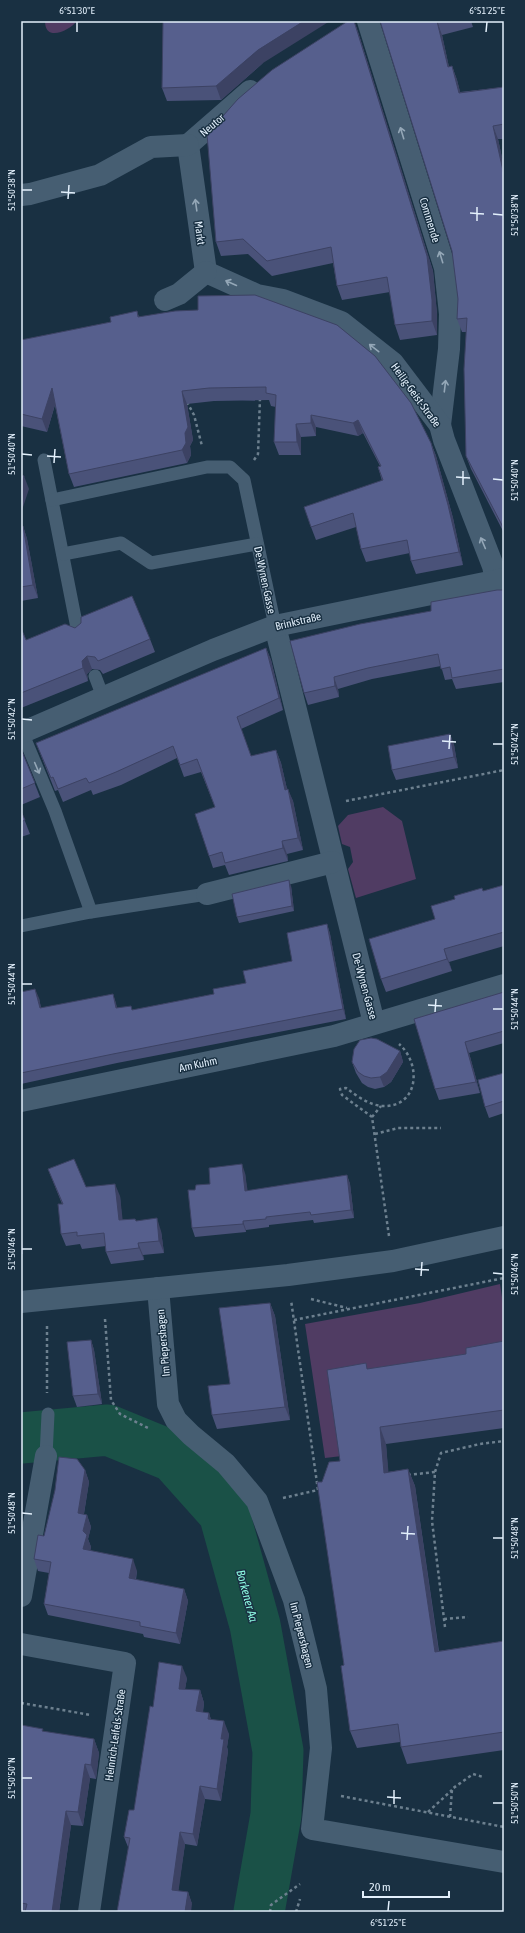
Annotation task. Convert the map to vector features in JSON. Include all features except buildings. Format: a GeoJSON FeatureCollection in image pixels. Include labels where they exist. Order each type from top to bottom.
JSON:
{"type":"FeatureCollection","features":[{"type":"Feature","properties":{"kind":"street","name":"Commende"},"geometry":{"type":"LineString","coordinates":[[368,21],[445,268],[450,314],[449,342],[440,425]]}},
{"type":"Feature","properties":{"kind":"street","name":"Neutor"},"geometry":{"type":"LineString","coordinates":[[188,145],[264,79]]}},
{"type":"Feature","properties":{"kind":"street"},"geometry":{"type":"LineString","coordinates":[[21,195],[30,194],[100,175],[151,147],[188,145]]}},
{"type":"Feature","properties":{"kind":"street","name":"Markt"},"geometry":{"type":"LineString","coordinates":[[188,145],[206,272]]}},
{"type":"Feature","properties":{"kind":"street","name":"Heilig-Geist-Straße"},"geometry":{"type":"LineString","coordinates":[[206,272],[257,295],[283,300],[341,322],[393,363],[440,425],[444,440],[493,566],[500,579]]}},
{"type":"Feature","properties":{"kind":"street"},"geometry":{"type":"LineString","coordinates":[[165,300],[179,294],[206,272]]}},
{"type":"Feature","properties":{"kind":"street","name":"Brinkstraße"},"geometry":{"type":"LineString","coordinates":[[21,733],[213,650],[275,626],[500,579]]}},
{"type":"Feature","properties":{"kind":"street","name":"De-Wynen-Gasse"},"geometry":{"type":"LineString","coordinates":[[275,626],[374,1024]]}},
{"type":"Feature","properties":{"kind":"street"},"geometry":{"type":"LineString","coordinates":[[207,894],[333,862]]}},
{"type":"Feature","properties":{"kind":"street","name":"Am Kuhm"},"geometry":{"type":"LineString","coordinates":[[21,1101],[334,1036],[504,985]]}},
{"type":"Feature","properties":{"kind":"street"},"geometry":{"type":"LineString","coordinates":[[21,1302],[158,1288],[289,1284],[504,1237]]}},
{"type":"Feature","properties":{"kind":"street","name":"Im Piepershagen"},"geometry":{"type":"LineString","coordinates":[[158,1288],[168,1404],[176,1420],[226,1464],[257,1501],[294,1600],[316,1689],[320,1748],[317,1791],[312,1829],[504,1862]]}},
{"type":"Feature","properties":{"kind":"street"},"geometry":{"type":"LineString","coordinates":[[21,1596],[46,1456]]}},
{"type":"Feature","properties":{"kind":"street","name":"Heinrich-Leifels-Straße"},"geometry":{"type":"LineString","coordinates":[[21,1644],[125,1663],[89,1912]]}},
{"type":"Feature","properties":{"kind":"lane"},"geometry":{"type":"LineString","coordinates":[[44,460],[78,634]]}},
{"type":"Feature","properties":{"kind":"lane"},"geometry":{"type":"LineString","coordinates":[[52,500],[207,467],[230,467],[244,480]]}},
{"type":"Feature","properties":{"kind":"lane","name":"De-Wynen-Gasse"},"geometry":{"type":"LineString","coordinates":[[244,480],[275,626]]}},
{"type":"Feature","properties":{"kind":"lane"},"geometry":{"type":"LineString","coordinates":[[63,554],[121,543],[151,563],[257,544]]}},
{"type":"Feature","properties":{"kind":"lane"},"geometry":{"type":"LineString","coordinates":[[96,676],[103,697]]}},
{"type":"Feature","properties":{"kind":"lane"},"geometry":{"type":"LineString","coordinates":[[21,733],[55,811],[91,912]]}},
{"type":"Feature","properties":{"kind":"lane"},"geometry":{"type":"LineString","coordinates":[[21,926],[91,912],[207,894]]}},
{"type":"Feature","properties":{"kind":"lane"},"geometry":{"type":"LineString","coordinates":[[46,1456],[48,1414]]}},
{"type":"Feature","properties":{"kind":"path"},"geometry":{"type":"LineString","coordinates":[[244,480],[258,454],[260,397]]}},
{"type":"Feature","properties":{"kind":"path"},"geometry":{"type":"LineString","coordinates":[[185,398],[194,415],[207,467]]}},
{"type":"Feature","properties":{"kind":"path"},"geometry":{"type":"LineString","coordinates":[[320,806],[504,770]]}},
{"type":"Feature","properties":{"kind":"path","name":"De-Wynen-Gasse"},"geometry":{"type":"LineString","coordinates":[[374,1024],[407,1050],[415,1075],[411,1093],[396,1104],[381,1106]]}},
{"type":"Feature","properties":{"kind":"path"},"geometry":{"type":"LineString","coordinates":[[372,1117],[381,1106],[364,1100],[346,1088],[340,1089],[342,1095],[372,1117],[393,1261]]}},
{"type":"Feature","properties":{"kind":"path"},"geometry":{"type":"LineString","coordinates":[[375,1134],[398,1128],[441,1128]]}},
{"type":"Feature","properties":{"kind":"path"},"geometry":{"type":"LineString","coordinates":[[294,1320],[504,1278]]}},
{"type":"Feature","properties":{"kind":"path"},"geometry":{"type":"LineString","coordinates":[[289,1284],[348,1308]]}},
{"type":"Feature","properties":{"kind":"path"},"geometry":{"type":"LineString","coordinates":[[289,1284],[318,1490]]}},
{"type":"Feature","properties":{"kind":"path"},"geometry":{"type":"LineString","coordinates":[[104,1294],[111,1400],[120,1414],[152,1429]]}},
{"type":"Feature","properties":{"kind":"path"},"geometry":{"type":"LineString","coordinates":[[47,1299],[48,1414]]}},
{"type":"Feature","properties":{"kind":"path"},"geometry":{"type":"LineString","coordinates":[[445,1628],[432,1521],[435,1472],[441,1453],[480,1444],[504,1441]]}},
{"type":"Feature","properties":{"kind":"path"},"geometry":{"type":"LineString","coordinates":[[404,1476],[435,1472]]}},
{"type":"Feature","properties":{"kind":"path"},"geometry":{"type":"LineString","coordinates":[[257,1501],[278,1499],[325,1489]]}},
{"type":"Feature","properties":{"kind":"path"},"geometry":{"type":"LineString","coordinates":[[444,1619],[468,1617]]}},
{"type":"Feature","properties":{"kind":"path"},"geometry":{"type":"LineString","coordinates":[[21,1703],[117,1719]]}},
{"type":"Feature","properties":{"kind":"path"},"geometry":{"type":"LineString","coordinates":[[428,1812],[452,1789],[473,1774],[483,1777]]}},
{"type":"Feature","properties":{"kind":"path"},"geometry":{"type":"LineString","coordinates":[[450,1817],[452,1789]]}},
{"type":"Feature","properties":{"kind":"path"},"geometry":{"type":"LineString","coordinates":[[317,1791],[504,1827]]}},
{"type":"Feature","properties":{"kind":"path"},"geometry":{"type":"LineString","coordinates":[[270,1912],[271,1905],[300,1884]]}},
{"type":"Feature","properties":{"kind":"path"},"geometry":{"type":"LineString","coordinates":[[296,1912],[300,1899]]}},
{"type":"Feature","properties":{"kind":"shaded area"},"geometry":{"type":"Polygon","coordinates":[[[45,21],[77,21],[64,31],[53,33],[49,32],[46,28],[45,21]]]}},
{"type":"Feature","properties":{"kind":"shaded area"},"geometry":{"type":"Polygon","coordinates":[[[383,807],[402,821],[416,879],[356,898],[348,869],[353,862],[350,847],[342,844],[338,826],[348,815],[383,807]]]}},
{"type":"Feature","properties":{"kind":"shaded area"},"geometry":{"type":"Polygon","coordinates":[[[500,1284],[504,1310],[504,1358],[342,1456],[325,1458],[305,1324],[420,1303],[500,1284]]]}},
{"type":"Feature","properties":{"kind":"waterway","name":"Borkener Aa"},"geometry":{"type":"LineString","coordinates":[[21,1438],[108,1430],[174,1457],[224,1513],[255,1625],[278,1751],[276,1815],[259,1912]]}}]}
